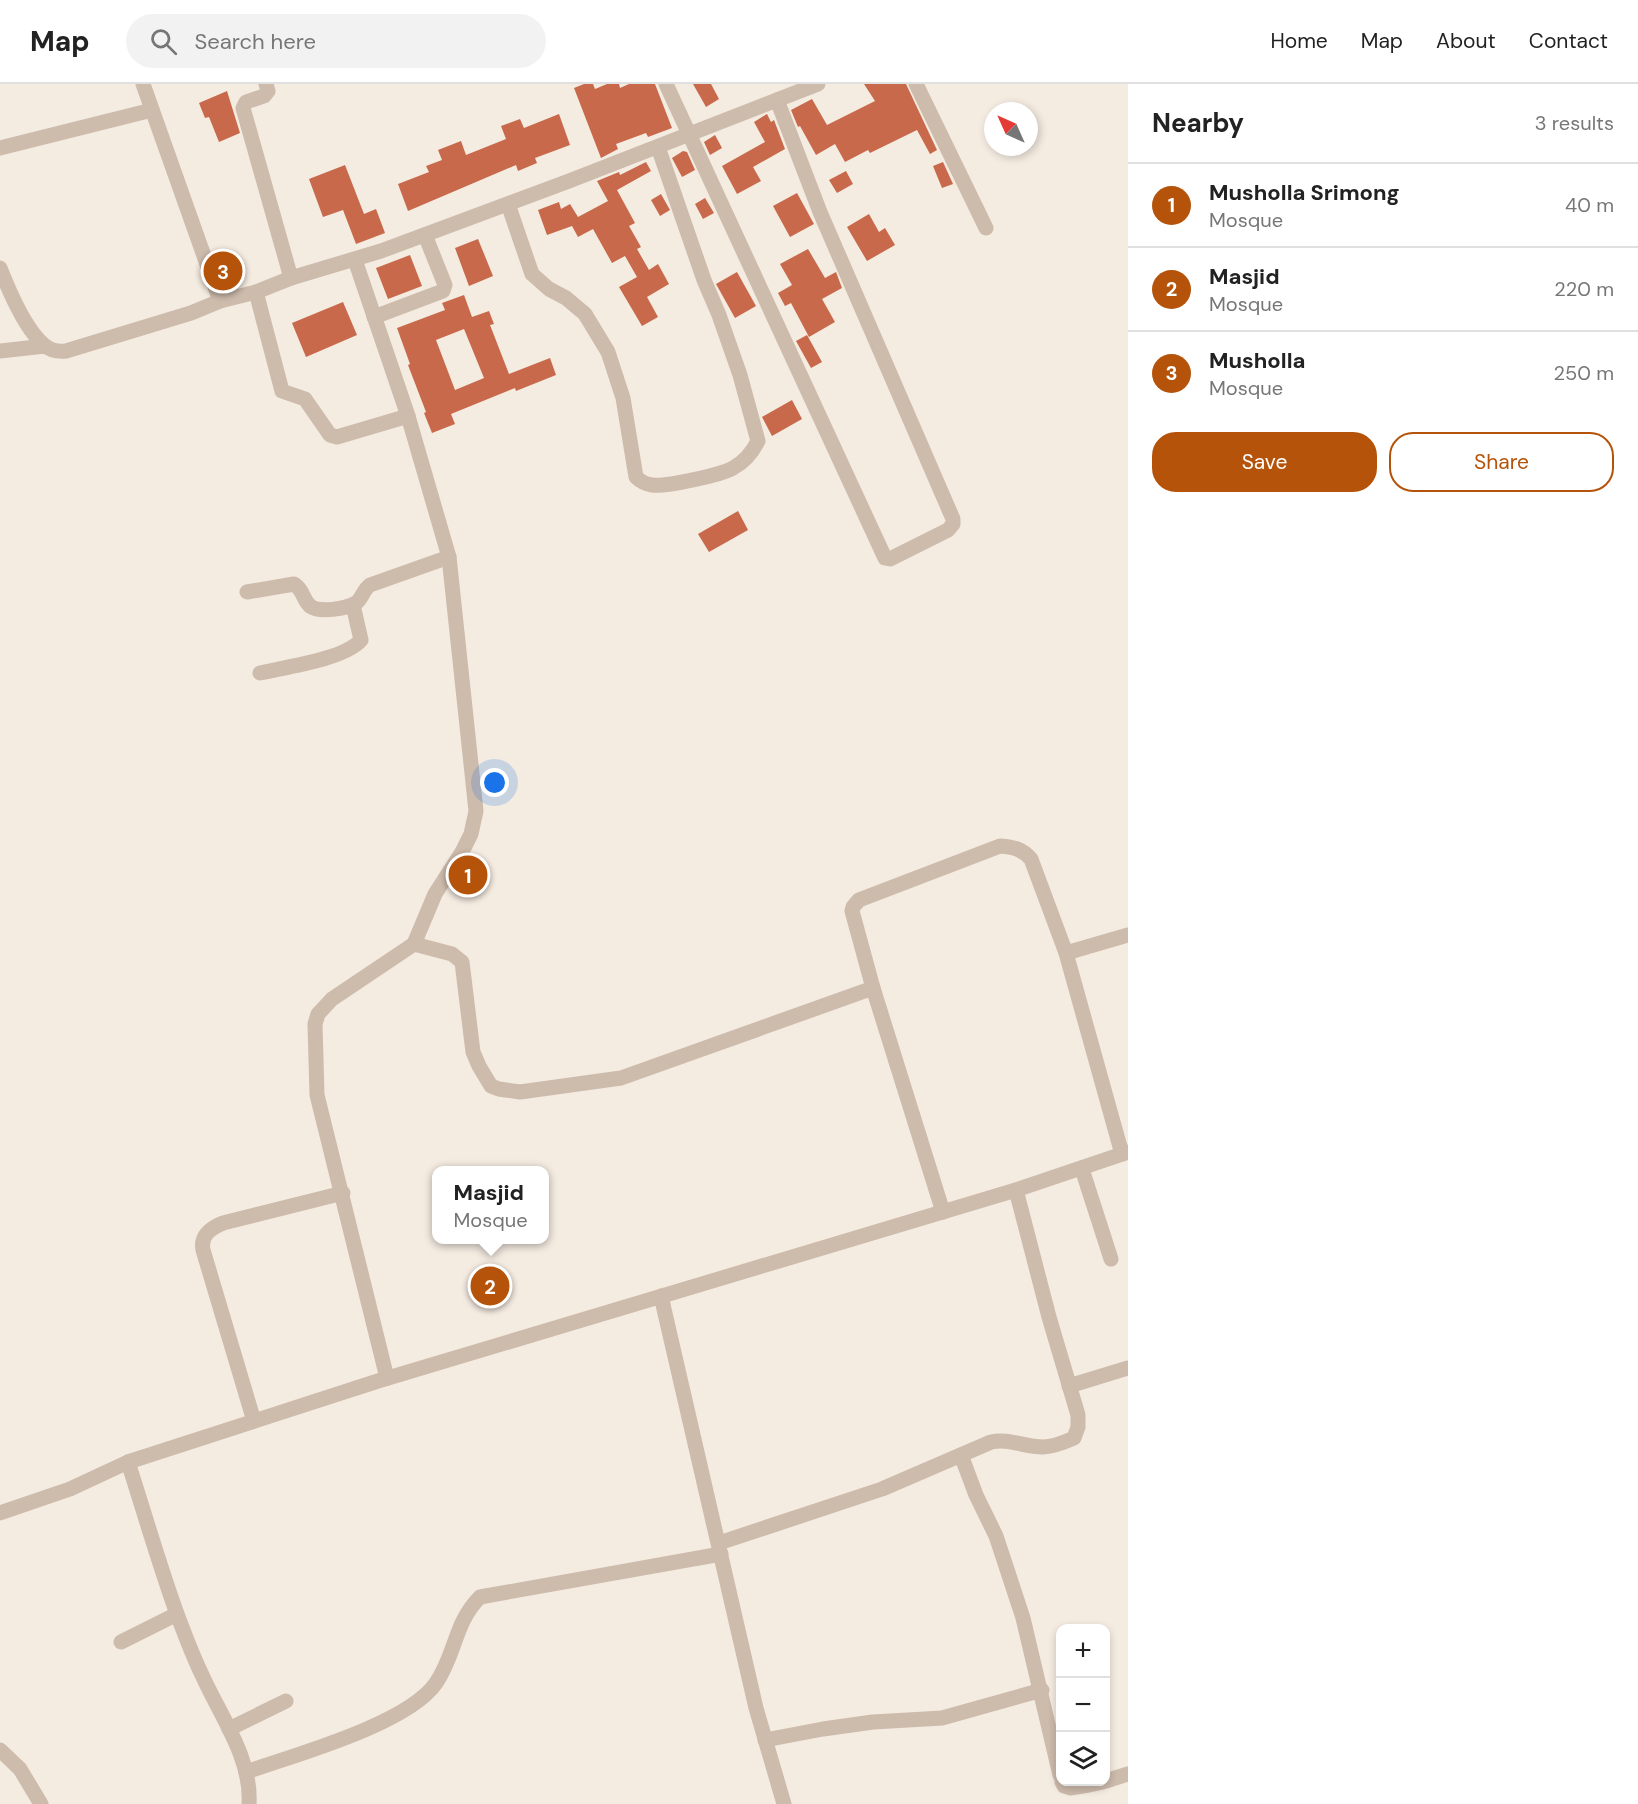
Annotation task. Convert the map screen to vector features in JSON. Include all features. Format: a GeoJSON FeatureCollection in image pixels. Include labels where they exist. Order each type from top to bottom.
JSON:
{"type":"FeatureCollection","features":[{"type":"Feature","properties":{"kind":"street"},"geometry":{"type":"LineString","coordinates":[[143,84],[220,301]]}},
{"type":"Feature","properties":{"kind":"street"},"geometry":{"type":"LineString","coordinates":[[266,84],[268,91],[265,96],[246,102],[243,108],[291,278]]}},
{"type":"Feature","properties":{"kind":"street"},"geometry":{"type":"LineString","coordinates":[[666,84],[885,558],[890,559],[948,530],[953,524],[953,519],[820,212],[777,100]]}},
{"type":"Feature","properties":{"kind":"street"},"geometry":{"type":"LineString","coordinates":[[0,268],[32,331],[51,350],[66,351],[191,313],[220,301],[256,292],[291,278],[355,260],[658,147],[818,84]]}},
{"type":"Feature","properties":{"kind":"street"},"geometry":{"type":"LineString","coordinates":[[916,84],[986,228]]}},
{"type":"Feature","properties":{"kind":"street"},"geometry":{"type":"LineString","coordinates":[[0,148],[152,110]]}},
{"type":"Feature","properties":{"kind":"street"},"geometry":{"type":"LineString","coordinates":[[508,204],[532,274],[585,314],[608,352],[623,398],[636,477],[641,482],[655,486],[678,483],[733,468],[754,449],[758,441],[740,375],[658,147]]}},
{"type":"Feature","properties":{"kind":"street"},"geometry":{"type":"LineString","coordinates":[[374,317],[443,291],[445,285],[425,235]]}},
{"type":"Feature","properties":{"kind":"street"},"geometry":{"type":"LineString","coordinates":[[355,260],[408,416],[449,557],[476,811],[471,834],[435,894],[414,944],[332,999],[318,1014],[315,1024],[317,1095],[387,1378]]}},
{"type":"Feature","properties":{"kind":"street"},"geometry":{"type":"LineString","coordinates":[[256,292],[282,391],[305,399],[330,435],[337,437],[408,416]]}},
{"type":"Feature","properties":{"kind":"street"},"geometry":{"type":"LineString","coordinates":[[0,351],[45,345]]}},
{"type":"Feature","properties":{"kind":"street"},"geometry":{"type":"LineString","coordinates":[[247,592],[294,584],[303,591],[308,604],[315,609],[323,610],[353,605],[370,585],[449,557]]}},
{"type":"Feature","properties":{"kind":"street"},"geometry":{"type":"LineString","coordinates":[[260,673],[340,654],[356,646],[361,640],[353,605]]}},
{"type":"Feature","properties":{"kind":"street"},"geometry":{"type":"LineString","coordinates":[[0,1513],[70,1489],[128,1462],[387,1378],[662,1296],[943,1212],[1016,1190],[1125,1153],[1066,953],[1031,859],[1024,851],[1014,847],[1000,846],[863,897],[855,903],[852,912],[943,1212]]}},
{"type":"Feature","properties":{"kind":"street"},"geometry":{"type":"LineString","coordinates":[[1066,953],[1128,935]]}},
{"type":"Feature","properties":{"kind":"street"},"geometry":{"type":"LineString","coordinates":[[414,944],[452,954],[462,962],[473,1052],[479,1066],[491,1086],[520,1092],[621,1078],[873,987]]}},
{"type":"Feature","properties":{"kind":"street"},"geometry":{"type":"LineString","coordinates":[[1082,1169],[1111,1259]]}},
{"type":"Feature","properties":{"kind":"street"},"geometry":{"type":"LineString","coordinates":[[246,1772],[397,1716],[417,1702],[436,1684],[447,1664],[461,1621],[468,1609],[480,1597],[720,1548],[882,1489],[991,1442],[1001,1440],[1043,1447],[1074,1438],[1078,1427],[1078,1415],[1049,1317],[1016,1190]]}},
{"type":"Feature","properties":{"kind":"street"},"geometry":{"type":"LineString","coordinates":[[254,1421],[202,1244],[211,1228],[223,1223],[343,1193]]}},
{"type":"Feature","properties":{"kind":"street"},"geometry":{"type":"LineString","coordinates":[[662,1296],[756,1708],[784,1804]]}},
{"type":"Feature","properties":{"kind":"street"},"geometry":{"type":"LineString","coordinates":[[1070,1386],[1128,1368]]}},
{"type":"Feature","properties":{"kind":"street"},"geometry":{"type":"LineString","coordinates":[[961,1455],[976,1495],[996,1536],[1023,1618],[1056,1755]]}},
{"type":"Feature","properties":{"kind":"street"},"geometry":{"type":"LineString","coordinates":[[128,1462],[177,1614],[202,1677],[229,1729],[246,1772],[250,1789],[249,1804]]}},
{"type":"Feature","properties":{"kind":"street"},"geometry":{"type":"LineString","coordinates":[[121,1642],[177,1614]]}},
{"type":"Feature","properties":{"kind":"street"},"geometry":{"type":"LineString","coordinates":[[765,1740],[873,1722],[942,1718],[1042,1690]]}},
{"type":"Feature","properties":{"kind":"street"},"geometry":{"type":"LineString","coordinates":[[229,1729],[286,1701]]}},
{"type":"Feature","properties":{"kind":"street"},"geometry":{"type":"LineString","coordinates":[[0,1750],[20,1769],[41,1804]]}},
{"type":"Feature","properties":{"kind":"street"},"geometry":{"type":"LineString","coordinates":[[1110,1779],[1128,1774]]}},
{"type":"Feature","properties":{"kind":"street"},"geometry":{"type":"LineString","coordinates":[[1064,1786],[1070,1788],[1080,1786]]}},
{"type":"Feature","properties":{"kind":"building"},"geometry":{"type":"Polygon","coordinates":[[[584,84],[593,84],[595,89],[607,84],[619,84],[620,88],[629,84],[655,84],[672,128],[648,137],[646,133],[616,144],[618,149],[601,158],[574,88],[584,84]]]}},
{"type":"Feature","properties":{"kind":"building"},"geometry":{"type":"Polygon","coordinates":[[[693,84],[711,84],[719,99],[706,107],[693,84]]]}},
{"type":"Feature","properties":{"kind":"building"},"geometry":{"type":"Polygon","coordinates":[[[864,84],[906,84],[937,150],[930,154],[917,130],[870,153],[868,150],[845,162],[835,144],[816,155],[800,126],[798,127],[791,110],[812,99],[827,125],[875,101],[864,84]]]}},
{"type":"Feature","properties":{"kind":"building"},"geometry":{"type":"Polygon","coordinates":[[[227,91],[240,133],[219,142],[209,117],[205,118],[199,103],[227,91]]]}},
{"type":"Feature","properties":{"kind":"building"},"geometry":{"type":"Polygon","coordinates":[[[559,114],[570,145],[535,158],[537,163],[518,171],[516,165],[408,211],[398,184],[429,172],[426,166],[442,160],[438,150],[461,141],[466,155],[506,139],[501,126],[520,119],[524,128],[559,114]]]}},
{"type":"Feature","properties":{"kind":"building"},"geometry":{"type":"Polygon","coordinates":[[[767,114],[771,122],[774,120],[785,149],[753,167],[761,181],[737,194],[722,166],[765,142],[754,122],[767,114]]]}},
{"type":"Feature","properties":{"kind":"building"},"geometry":{"type":"Polygon","coordinates":[[[715,135],[722,148],[710,155],[704,142],[715,135]]]}},
{"type":"Feature","properties":{"kind":"building"},"geometry":{"type":"Polygon","coordinates":[[[683,151],[687,152],[695,170],[682,177],[672,158],[683,151]]]}},
{"type":"Feature","properties":{"kind":"building"},"geometry":{"type":"Polygon","coordinates":[[[646,162],[651,171],[617,190],[635,223],[629,226],[641,247],[637,249],[649,270],[658,264],[669,284],[647,297],[658,317],[642,326],[619,287],[637,277],[625,256],[612,263],[593,229],[578,237],[572,226],[547,235],[538,210],[559,202],[561,209],[570,204],[578,217],[608,201],[597,181],[619,172],[620,175],[646,162]]]}},
{"type":"Feature","properties":{"kind":"building"},"geometry":{"type":"Polygon","coordinates":[[[943,162],[953,184],[942,188],[933,166],[943,162]]]}},
{"type":"Feature","properties":{"kind":"building"},"geometry":{"type":"Polygon","coordinates":[[[345,165],[364,214],[376,209],[385,233],[356,244],[343,210],[323,217],[309,179],[345,165]]]}},
{"type":"Feature","properties":{"kind":"building"},"geometry":{"type":"Polygon","coordinates":[[[846,171],[853,184],[837,193],[829,180],[846,171]]]}},
{"type":"Feature","properties":{"kind":"building"},"geometry":{"type":"Polygon","coordinates":[[[797,193],[814,224],[790,237],[773,206],[797,193]]]}},
{"type":"Feature","properties":{"kind":"building"},"geometry":{"type":"Polygon","coordinates":[[[661,194],[670,210],[660,216],[651,200],[661,194]]]}},
{"type":"Feature","properties":{"kind":"building"},"geometry":{"type":"Polygon","coordinates":[[[705,198],[714,213],[703,219],[695,204],[705,198]]]}},
{"type":"Feature","properties":{"kind":"building"},"geometry":{"type":"Polygon","coordinates":[[[869,214],[879,232],[885,228],[895,245],[867,261],[847,227],[869,214]]]}},
{"type":"Feature","properties":{"kind":"building"},"geometry":{"type":"Polygon","coordinates":[[[478,239],[493,276],[469,286],[455,248],[478,239]]]}},
{"type":"Feature","properties":{"kind":"building"},"geometry":{"type":"Polygon","coordinates":[[[808,249],[825,278],[836,272],[842,288],[822,299],[835,322],[809,337],[791,303],[785,306],[778,293],[792,285],[780,264],[808,249]]]}},
{"type":"Feature","properties":{"kind":"building"},"geometry":{"type":"Polygon","coordinates":[[[410,255],[422,286],[388,299],[376,268],[410,255]]]}},
{"type":"Feature","properties":{"kind":"building"},"geometry":{"type":"Polygon","coordinates":[[[737,272],[756,306],[735,318],[716,284],[737,272]]]}},
{"type":"Feature","properties":{"kind":"building"},"geometry":{"type":"Polygon","coordinates":[[[464,295],[472,317],[489,311],[494,324],[490,325],[509,374],[550,358],[556,375],[516,391],[515,388],[451,414],[455,424],[432,433],[397,328],[445,310],[442,303],[464,295]],[[464,329],[436,340],[455,390],[484,378],[464,329]]]}},
{"type":"Feature","properties":{"kind":"building"},"geometry":{"type":"Polygon","coordinates":[[[343,302],[357,335],[306,357],[292,323],[343,302]]]}},
{"type":"Feature","properties":{"kind":"building"},"geometry":{"type":"Polygon","coordinates":[[[807,335],[822,362],[811,368],[796,341],[807,335]]]}},
{"type":"Feature","properties":{"kind":"building"},"geometry":{"type":"Polygon","coordinates":[[[792,400],[802,419],[772,436],[762,417],[792,400]]]}},
{"type":"Feature","properties":{"kind":"building"},"geometry":{"type":"Polygon","coordinates":[[[738,511],[748,530],[709,552],[698,534],[738,511]]]}},
{"type":"Feature","properties":{"kind":"place","name":"Musholla"},"geometry":{"type":"Point","coordinates":[223,271]}},
{"type":"Feature","properties":{"kind":"place","name":"Musholla Srimong"},"geometry":{"type":"Point","coordinates":[468,875]}},
{"type":"Feature","properties":{"kind":"place","name":"Masjid"},"geometry":{"type":"Point","coordinates":[490,1286]}}]}
